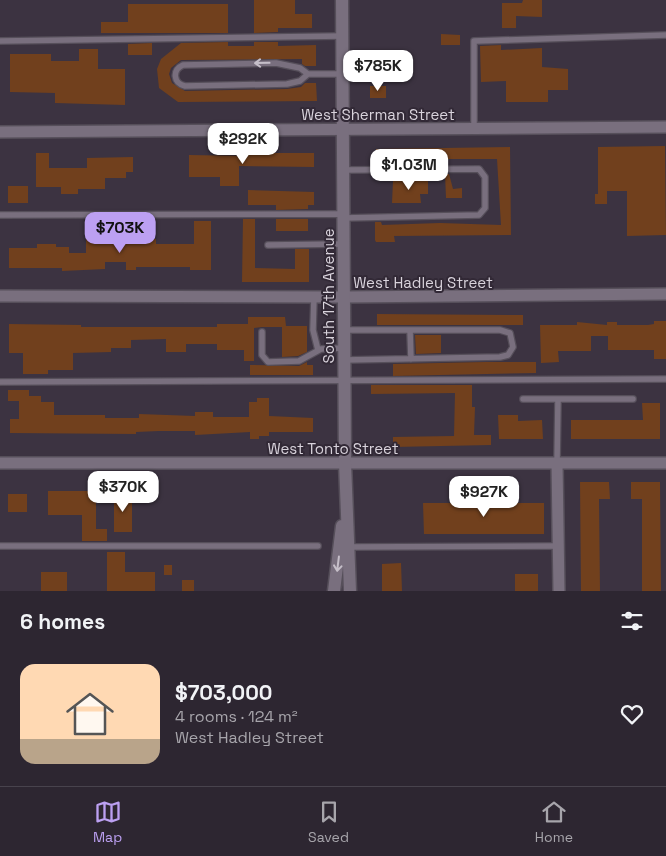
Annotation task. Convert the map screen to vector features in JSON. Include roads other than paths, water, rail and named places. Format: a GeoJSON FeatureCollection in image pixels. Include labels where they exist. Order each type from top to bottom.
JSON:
{"type":"FeatureCollection","features":[{"type":"Feature","properties":{"kind":"main road","name":"South 17th Avenue"},"geometry":{"type":"LineString","coordinates":[[342,0],[344,379],[350,591]]}},
{"type":"Feature","properties":{"kind":"main road"},"geometry":{"type":"LineString","coordinates":[[334,591],[342,532],[346,463]]}},
{"type":"Feature","properties":{"kind":"street","name":"West Sherman Street"},"geometry":{"type":"LineString","coordinates":[[0,132],[666,127]]}},
{"type":"Feature","properties":{"kind":"street","name":"West Hadley Street"},"geometry":{"type":"LineString","coordinates":[[0,296],[344,297],[666,294]]}},
{"type":"Feature","properties":{"kind":"street","name":"West Tonto Street"},"geometry":{"type":"LineString","coordinates":[[0,463],[666,463]]}},
{"type":"Feature","properties":{"kind":"street"},"geometry":{"type":"LineString","coordinates":[[557,463],[559,591]]}},
{"type":"Feature","properties":{"kind":"lane"},"geometry":{"type":"LineString","coordinates":[[474,128],[474,41],[666,35]]}},
{"type":"Feature","properties":{"kind":"lane"},"geometry":{"type":"LineString","coordinates":[[0,41],[342,36]]}},
{"type":"Feature","properties":{"kind":"lane"},"geometry":{"type":"LineString","coordinates":[[308,74],[300,81],[287,84],[185,86],[175,80],[177,68],[183,64],[276,63],[300,68],[308,74],[343,74]]}},
{"type":"Feature","properties":{"kind":"lane"},"geometry":{"type":"LineString","coordinates":[[0,215],[479,215],[486,208],[485,177],[480,169],[343,170]]}},
{"type":"Feature","properties":{"kind":"lane"},"geometry":{"type":"LineString","coordinates":[[268,245],[344,244]]}},
{"type":"Feature","properties":{"kind":"lane"},"geometry":{"type":"LineString","coordinates":[[314,297],[314,330],[318,350]]}},
{"type":"Feature","properties":{"kind":"lane"},"geometry":{"type":"LineString","coordinates":[[262,332],[262,355],[268,362],[299,360],[318,350],[411,359],[500,357],[508,355],[513,347],[510,333],[500,330],[344,330]]}},
{"type":"Feature","properties":{"kind":"lane"},"geometry":{"type":"LineString","coordinates":[[410,330],[411,359]]}},
{"type":"Feature","properties":{"kind":"lane"},"geometry":{"type":"LineString","coordinates":[[0,382],[666,379]]}},
{"type":"Feature","properties":{"kind":"lane"},"geometry":{"type":"LineString","coordinates":[[523,399],[633,399]]}},
{"type":"Feature","properties":{"kind":"lane"},"geometry":{"type":"LineString","coordinates":[[557,463],[558,399]]}},
{"type":"Feature","properties":{"kind":"lane"},"geometry":{"type":"LineString","coordinates":[[0,546],[318,546]]}},
{"type":"Feature","properties":{"kind":"lane"},"geometry":{"type":"LineString","coordinates":[[349,547],[558,546]]}}]}
